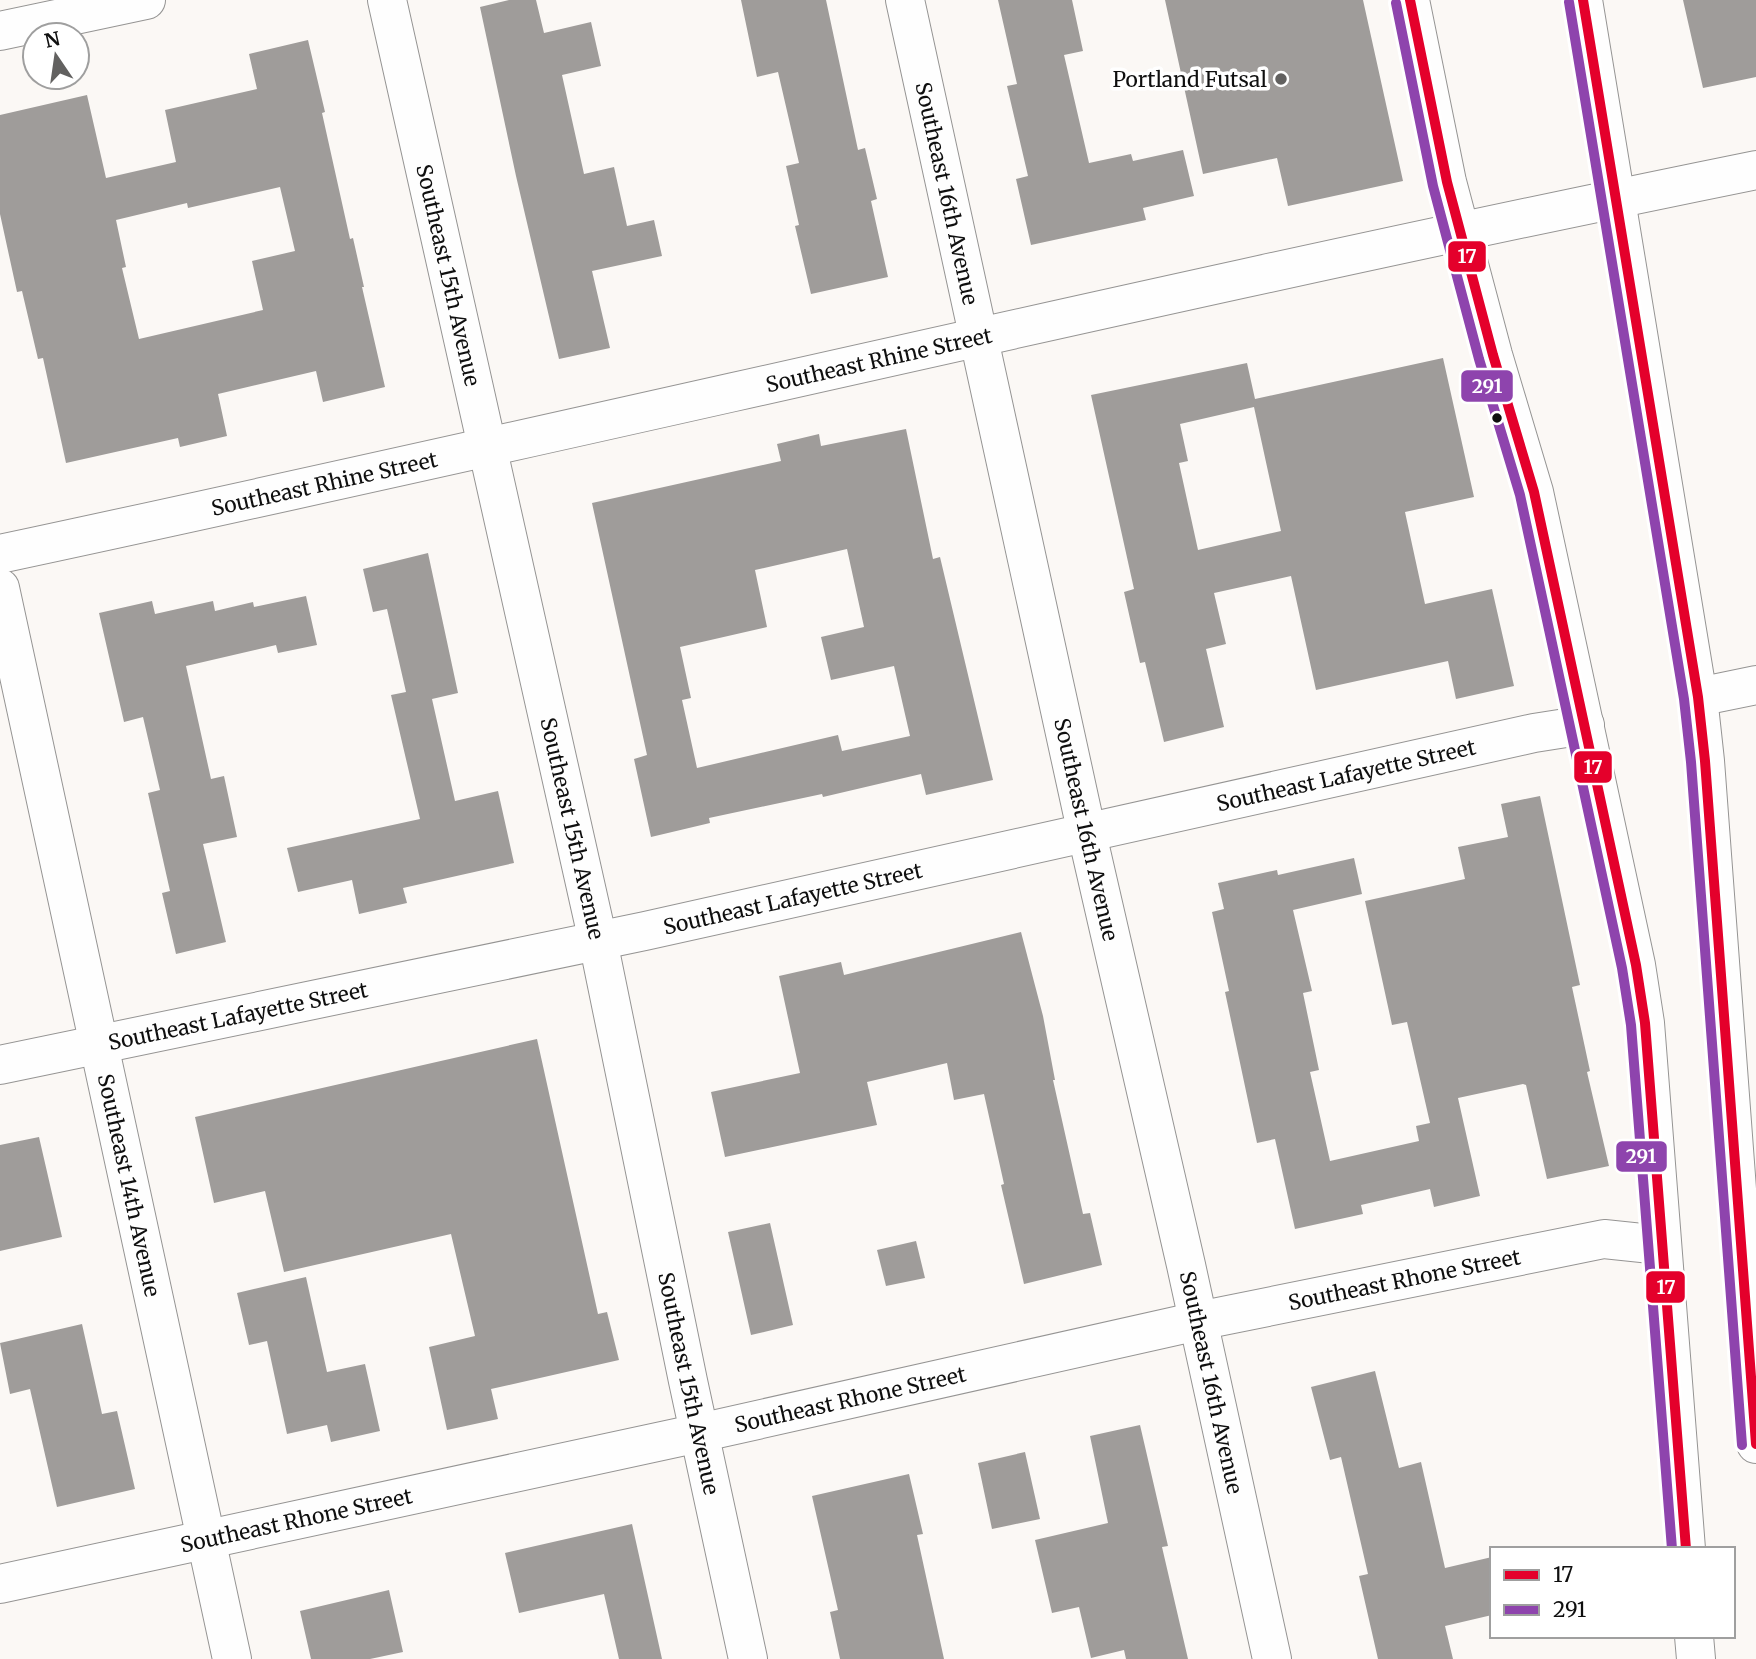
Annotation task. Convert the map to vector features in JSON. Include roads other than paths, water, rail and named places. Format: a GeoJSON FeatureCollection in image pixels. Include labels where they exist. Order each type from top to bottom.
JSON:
{"type":"FeatureCollection","features":[{"type":"Feature","properties":{"kind":"street"},"geometry":{"type":"LineString","coordinates":[[0,31],[146,0]]}},
{"type":"Feature","properties":{"kind":"street","name":"Southeast 15th Avenue"},"geometry":{"type":"LineString","coordinates":[[387,0],[598,942],[748,1659]]}},
{"type":"Feature","properties":{"kind":"street","name":"Southeast 16th Avenue"},"geometry":{"type":"LineString","coordinates":[[905,0],[1087,834],[1272,1659]]}},
{"type":"Feature","properties":{"kind":"street"},"geometry":{"type":"LineString","coordinates":[[1410,0],[1444,169],[1493,355],[1534,492],[1636,965],[1645,1023],[1686,1547]]}},
{"type":"Feature","properties":{"kind":"street"},"geometry":{"type":"LineString","coordinates":[[1583,0],[1698,697],[1756,1444]]}},
{"type":"Feature","properties":{"kind":"street","name":"Southeast Rhine Street"},"geometry":{"type":"LineString","coordinates":[[0,554],[488,448],[978,336],[1756,170]]}},
{"type":"Feature","properties":{"kind":"street","name":"Southeast 14th Avenue"},"geometry":{"type":"LineString","coordinates":[[0,588],[232,1659]]}},
{"type":"Feature","properties":{"kind":"street"},"geometry":{"type":"LineString","coordinates":[[1698,697],[1756,685]]}},
{"type":"Feature","properties":{"kind":"street","name":"Southeast Lafayette Street"},"geometry":{"type":"LineString","coordinates":[[0,1065],[598,942],[1534,733],[1585,725]]}},
{"type":"Feature","properties":{"kind":"street","name":"Southeast Rhone Street"},"geometry":{"type":"LineString","coordinates":[[0,1584],[699,1433],[1198,1321],[1604,1239],[1661,1245]]}},
{"type":"Feature","properties":{"kind":"street"},"geometry":{"type":"LineString","coordinates":[[1694,1638],[1696,1659]]}},
{"type":"Feature","properties":{"kind":"place","name":"Portland Futsal"},"geometry":{"type":"Point","coordinates":[1281,79]}}]}
